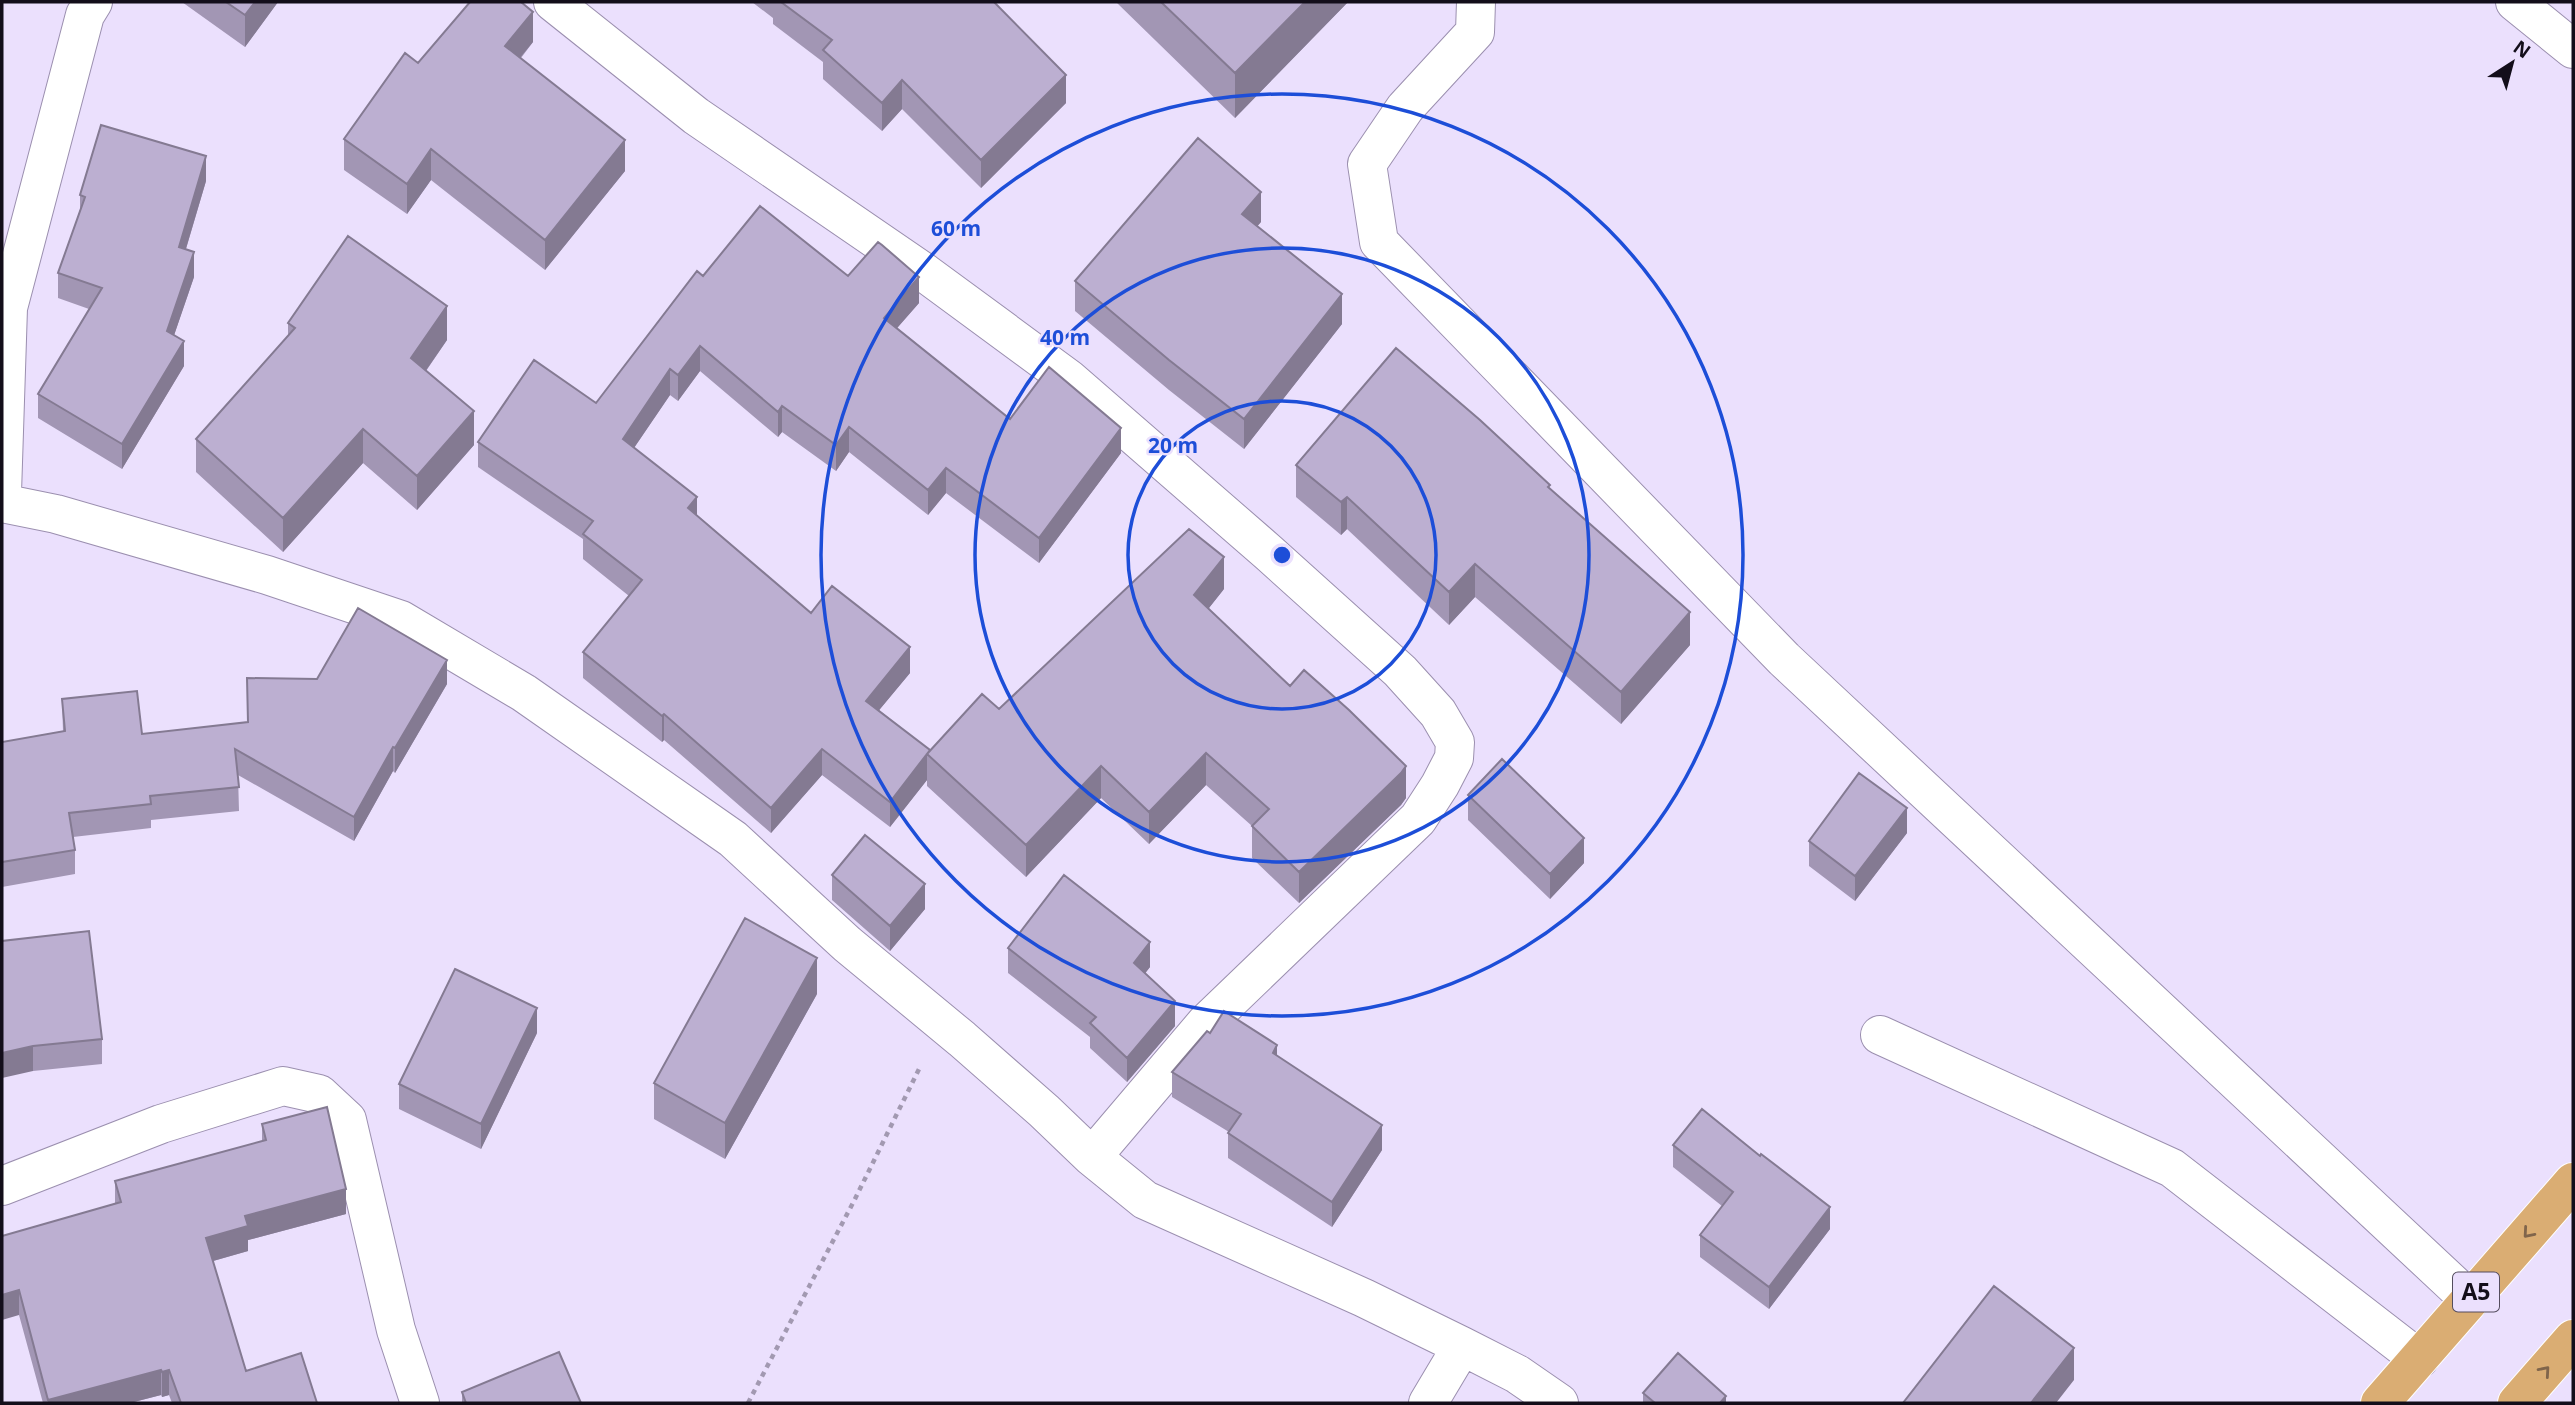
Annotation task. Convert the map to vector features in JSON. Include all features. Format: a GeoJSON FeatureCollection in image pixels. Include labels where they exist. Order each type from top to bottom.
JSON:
{"type":"FeatureCollection","features":[{"type":"Feature","properties":{"kind":"highway","name":"A5"},"geometry":{"type":"LineString","coordinates":[[2380,1403],[2573,1182]]}},
{"type":"Feature","properties":{"kind":"highway"},"geometry":{"type":"LineString","coordinates":[[2517,1403],[2573,1339]]}},
{"type":"Feature","properties":{"kind":"street"},"geometry":{"type":"LineString","coordinates":[[2,493],[8,308],[85,15],[93,2]]}},
{"type":"Feature","properties":{"kind":"street"},"geometry":{"type":"LineString","coordinates":[[553,2],[696,116],[925,273],[1069,379],[1400,671],[1438,713],[1455,742],[1454,758],[1418,819],[1205,1024],[1092,1157]]}},
{"type":"Feature","properties":{"kind":"street"},"geometry":{"type":"LineString","coordinates":[[1476,2],[1475,32],[1405,108],[1367,164],[1379,242],[1784,659],[2470,1300]]}},
{"type":"Feature","properties":{"kind":"street"},"geometry":{"type":"LineString","coordinates":[[2515,2],[2573,49]]}},
{"type":"Feature","properties":{"kind":"street"},"geometry":{"type":"LineString","coordinates":[[2,503],[56,513],[267,575],[401,620],[524,693],[733,839],[847,944],[946,1026],[1044,1111],[1092,1157],[1145,1200],[1364,1298],[1462,1346],[1517,1374],[1559,1403]]}},
{"type":"Feature","properties":{"kind":"street"},"geometry":{"type":"LineString","coordinates":[[1880,1035],[2172,1168],[2419,1359]]}},
{"type":"Feature","properties":{"kind":"street"},"geometry":{"type":"LineString","coordinates":[[2,1186],[161,1124],[283,1086],[319,1094],[347,1120],[396,1330],[420,1403]]}},
{"type":"Feature","properties":{"kind":"street"},"geometry":{"type":"LineString","coordinates":[[1427,1403],[1462,1346]]}},
{"type":"Feature","properties":{"kind":"path"},"geometry":{"type":"LineString","coordinates":[[748,1403],[855,1199],[915,1074],[946,1026]]}},
{"type":"Feature","properties":{"kind":"building"},"geometry":{"type":"Polygon","coordinates":[[[226,2],[255,2],[245,15],[226,2]]]}},
{"type":"Feature","properties":{"kind":"building"},"geometry":{"type":"Polygon","coordinates":[[[470,2],[521,2],[533,12],[505,46],[625,140],[545,240],[431,149],[407,184],[344,139],[405,53],[418,63],[470,2]]]}},
{"type":"Feature","properties":{"kind":"building"},"geometry":{"type":"Polygon","coordinates":[[[781,2],[994,2],[1066,75],[981,160],[902,80],[882,103],[823,50],[832,40],[781,2]]]}},
{"type":"Feature","properties":{"kind":"building"},"geometry":{"type":"Polygon","coordinates":[[[1161,2],[1305,2],[1235,73],[1161,2]]]}},
{"type":"Feature","properties":{"kind":"building"},"geometry":{"type":"Polygon","coordinates":[[[101,125],[206,156],[179,247],[194,252],[167,331],[184,341],[122,444],[38,394],[102,288],[58,273],[85,197],[80,195],[101,125]]]}},
{"type":"Feature","properties":{"kind":"building"},"geometry":{"type":"Polygon","coordinates":[[[1198,138],[1261,192],[1242,214],[1342,294],[1244,419],[1075,281],[1198,138]]]}},
{"type":"Feature","properties":{"kind":"building"},"geometry":{"type":"Polygon","coordinates":[[[760,206],[848,276],[878,242],[882,245],[919,277],[884,318],[1010,419],[1049,367],[1121,428],[1039,538],[946,468],[928,490],[849,427],[836,445],[782,406],[778,412],[700,346],[678,375],[670,369],[623,439],[697,497],[688,508],[811,613],[832,586],[910,647],[866,701],[930,750],[890,802],[822,749],[771,808],[664,714],[662,716],[583,652],[642,580],[583,534],[593,521],[478,442],[534,360],[596,403],[697,271],[703,276],[760,206]]]}},
{"type":"Feature","properties":{"kind":"building"},"geometry":{"type":"Polygon","coordinates":[[[348,236],[447,306],[411,358],[474,411],[417,476],[363,429],[283,518],[196,439],[295,328],[288,323],[348,236]]]}},
{"type":"Feature","properties":{"kind":"building"},"geometry":{"type":"Polygon","coordinates":[[[1396,348],[1480,420],[1550,485],[1548,487],[1690,612],[1621,692],[1475,564],[1449,592],[1347,497],[1341,502],[1296,465],[1396,348]]]}},
{"type":"Feature","properties":{"kind":"building"},"geometry":{"type":"Polygon","coordinates":[[[1189,529],[1224,557],[1194,595],[1290,686],[1304,670],[1406,766],[1299,872],[1252,826],[1269,809],[1206,753],[1149,812],[1101,766],[1026,845],[927,754],[982,694],[999,709],[1189,529]]]}},
{"type":"Feature","properties":{"kind":"building"},"geometry":{"type":"Polygon","coordinates":[[[358,608],[447,660],[395,748],[393,747],[354,817],[235,749],[239,787],[150,796],[151,804],[69,813],[75,850],[2,862],[2,742],[65,731],[62,699],[137,691],[142,734],[248,722],[247,678],[317,679],[358,608]]]}},
{"type":"Feature","properties":{"kind":"building"},"geometry":{"type":"Polygon","coordinates":[[[1502,759],[1584,838],[1550,874],[1468,795],[1502,759]]]}},
{"type":"Feature","properties":{"kind":"building"},"geometry":{"type":"Polygon","coordinates":[[[1859,773],[1907,808],[1855,876],[1809,841],[1859,773]]]}},
{"type":"Feature","properties":{"kind":"building"},"geometry":{"type":"Polygon","coordinates":[[[865,835],[925,884],[890,926],[832,875],[865,835]]]}},
{"type":"Feature","properties":{"kind":"building"},"geometry":{"type":"Polygon","coordinates":[[[1064,875],[1150,942],[1134,963],[1175,1001],[1127,1058],[1090,1023],[1096,1017],[1008,948],[1064,875]]]}},
{"type":"Feature","properties":{"kind":"building"},"geometry":{"type":"Polygon","coordinates":[[[745,918],[817,958],[725,1123],[654,1083],[745,918]]]}},
{"type":"Feature","properties":{"kind":"building"},"geometry":{"type":"Polygon","coordinates":[[[89,931],[102,1039],[33,1046],[2,1053],[2,941],[89,931]]]}},
{"type":"Feature","properties":{"kind":"building"},"geometry":{"type":"Polygon","coordinates":[[[455,969],[537,1008],[481,1124],[399,1084],[455,969]]]}},
{"type":"Feature","properties":{"kind":"building"},"geometry":{"type":"Polygon","coordinates":[[[1224,1011],[1277,1045],[1273,1053],[1382,1125],[1332,1202],[1228,1133],[1241,1114],[1172,1072],[1207,1031],[1210,1033],[1224,1011]]]}},
{"type":"Feature","properties":{"kind":"building"},"geometry":{"type":"Polygon","coordinates":[[[327,1107],[346,1189],[245,1216],[248,1226],[206,1238],[246,1371],[301,1353],[317,1403],[181,1403],[169,1370],[48,1400],[19,1290],[2,1295],[2,1236],[121,1202],[115,1181],[266,1140],[262,1124],[327,1107]]]}},
{"type":"Feature","properties":{"kind":"building"},"geometry":{"type":"Polygon","coordinates":[[[1702,1109],[1830,1207],[1769,1287],[1700,1235],[1733,1192],[1673,1145],[1702,1109]]]}},
{"type":"Feature","properties":{"kind":"building"},"geometry":{"type":"Polygon","coordinates":[[[1994,1286],[2074,1348],[2031,1403],[1903,1403],[1994,1286]]]}},
{"type":"Feature","properties":{"kind":"building"},"geometry":{"type":"Polygon","coordinates":[[[559,1352],[581,1403],[466,1403],[462,1392],[559,1352]]]}},
{"type":"Feature","properties":{"kind":"building"},"geometry":{"type":"Polygon","coordinates":[[[1678,1353],[1726,1396],[1720,1403],[1655,1403],[1643,1393],[1678,1353]]]}}]}
